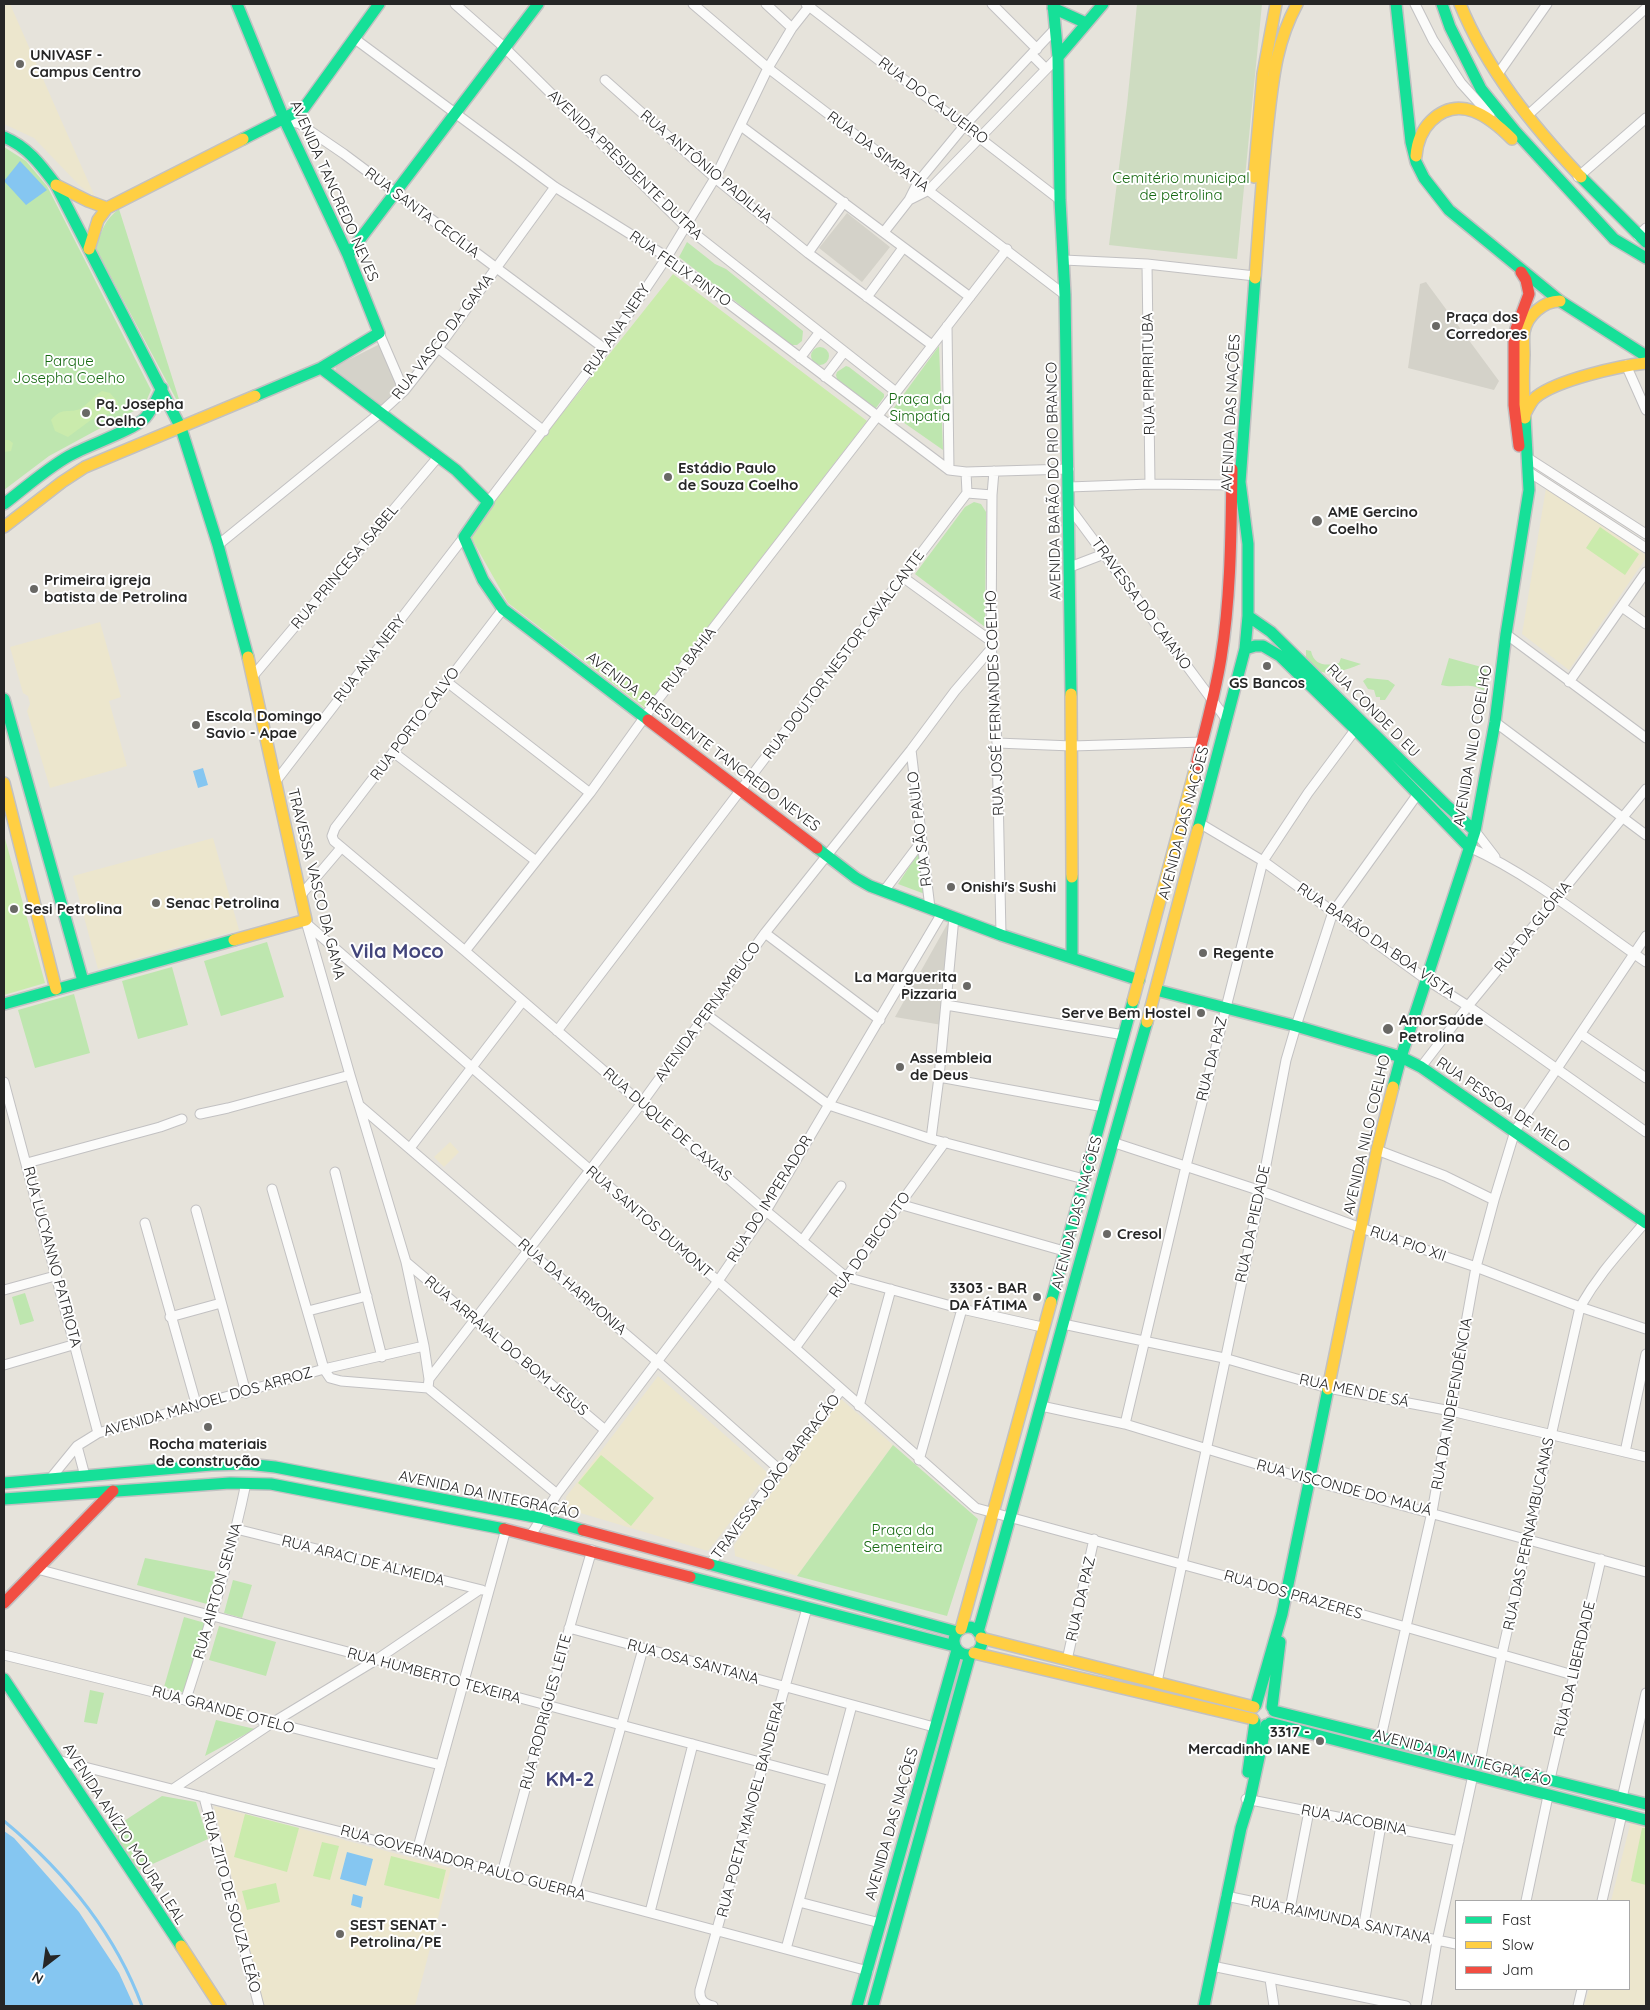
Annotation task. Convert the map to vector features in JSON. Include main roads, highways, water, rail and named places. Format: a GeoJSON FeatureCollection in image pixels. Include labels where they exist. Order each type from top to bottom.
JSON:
{"type":"FeatureCollection","features":[{"type":"Feature","properties":{"kind":"main road","name":"AVENIDA TANCREDO NEVES"},"geometry":{"type":"LineString","coordinates":[[237,4],[284,119],[348,255],[379,332],[321,368]]}},
{"type":"Feature","properties":{"kind":"main road"},"geometry":{"type":"LineString","coordinates":[[89,249],[98,220],[107,208],[304,108],[379,4]]}},
{"type":"Feature","properties":{"kind":"main road"},"geometry":{"type":"LineString","coordinates":[[348,255],[538,4]]}},
{"type":"Feature","properties":{"kind":"main road"},"geometry":{"type":"LineString","coordinates":[[1058,57],[1103,4]]}},
{"type":"Feature","properties":{"kind":"main road","name":"AVENIDA DAS NAÇÕES"},"geometry":{"type":"LineString","coordinates":[[979,1635],[1112,1142],[1201,824],[1245,649],[1248,616],[1248,544],[1240,482],[1263,74],[1276,4]]}},
{"type":"Feature","properties":{"kind":"main road","name":"AVENIDA DAS NAÇÕES"},"geometry":{"type":"LineString","coordinates":[[959,1630],[1139,980],[1203,742],[1212,701],[1221,657],[1230,572],[1231,485],[1251,276],[1275,66],[1286,24],[1297,4]]}},
{"type":"Feature","properties":{"kind":"main road"},"geometry":{"type":"LineString","coordinates":[[1396,4],[1407,114],[1416,162],[1424,178],[1449,210],[1520,270],[1560,301],[1646,356]]}},
{"type":"Feature","properties":{"kind":"main road"},"geometry":{"type":"LineString","coordinates":[[1442,4],[1450,27],[1468,66],[1481,89],[1502,116],[1610,236],[1646,258]]}},
{"type":"Feature","properties":{"kind":"main road"},"geometry":{"type":"LineString","coordinates":[[1460,4],[1476,41],[1528,116],[1578,177],[1643,235]]}},
{"type":"Feature","properties":{"kind":"main road"},"geometry":{"type":"LineString","coordinates":[[1053,6],[1063,14],[1086,23]]}},
{"type":"Feature","properties":{"kind":"main road","name":"AVENIDA BARÃO DO RIO BRANCO"},"geometry":{"type":"LineString","coordinates":[[1053,6],[1058,57],[1060,200],[1064,260],[1069,469],[1072,958]]}},
{"type":"Feature","properties":{"kind":"main road"},"geometry":{"type":"LineString","coordinates":[[1416,162],[1417,148],[1425,128],[1432,118],[1452,107],[1477,112],[1486,116],[1508,135],[1604,239],[1627,254],[1646,262]]}},
{"type":"Feature","properties":{"kind":"main road"},"geometry":{"type":"LineString","coordinates":[[4,137],[14,141],[32,154],[56,185],[88,202],[107,208]]}},
{"type":"Feature","properties":{"kind":"main road","name":"TRAVESSA VASCO DA GAMA"},"geometry":{"type":"LineString","coordinates":[[56,185],[181,428],[218,545],[253,676],[307,922],[83,981]]}},
{"type":"Feature","properties":{"kind":"main road","name":"AVENIDA NILO COELHO"},"geometry":{"type":"LineString","coordinates":[[1520,270],[1527,279],[1530,294],[1515,332],[1513,400],[1518,440],[1529,490]]}},
{"type":"Feature","properties":{"kind":"main road","name":"AVENIDA NILO COELHO"},"geometry":{"type":"LineString","coordinates":[[1282,1614],[1377,1150],[1401,1057],[1475,831],[1495,722],[1506,634],[1529,490],[1530,472],[1524,416],[1524,332],[1531,316],[1540,308],[1552,301],[1560,301]]}},
{"type":"Feature","properties":{"kind":"main road"},"geometry":{"type":"LineString","coordinates":[[1524,416],[1530,404],[1541,392],[1550,387],[1626,365],[1646,363]]}},
{"type":"Feature","properties":{"kind":"main road"},"geometry":{"type":"LineString","coordinates":[[4,527],[62,482],[85,467],[321,368]]}},
{"type":"Feature","properties":{"kind":"main road","name":"AVENIDA PRESIDENTE TANCREDO NEVES"},"geometry":{"type":"LineString","coordinates":[[321,368],[456,470],[488,502],[464,537],[483,580],[503,609],[827,856],[863,882],[884,891],[1001,935],[1139,980]]}},
{"type":"Feature","properties":{"kind":"main road"},"geometry":{"type":"LineString","coordinates":[[4,504],[67,458],[87,446],[131,427],[144,419],[154,406],[162,388]]}},
{"type":"Feature","properties":{"kind":"main road","name":"RUA CONDE D EU"},"geometry":{"type":"LineString","coordinates":[[1248,616],[1271,632],[1358,725],[1417,795],[1469,847]]}},
{"type":"Feature","properties":{"kind":"main road","name":"RUA CONDE D EU"},"geometry":{"type":"LineString","coordinates":[[1245,649],[1255,645],[1272,649],[1475,831]]}},
{"type":"Feature","properties":{"kind":"main road"},"geometry":{"type":"LineString","coordinates":[[4,699],[83,981],[4,1004]]}},
{"type":"Feature","properties":{"kind":"main road"},"geometry":{"type":"LineString","coordinates":[[4,783],[56,989]]}},
{"type":"Feature","properties":{"kind":"main road"},"geometry":{"type":"LineString","coordinates":[[1160,899],[1169,894],[1176,898],[1178,902]]}},
{"type":"Feature","properties":{"kind":"main road","name":"RUA PESSOA DE MELO"},"geometry":{"type":"LineString","coordinates":[[1156,990],[1296,1026],[1401,1057],[1421,1067],[1646,1222]]}},
{"type":"Feature","properties":{"kind":"main road"},"geometry":{"type":"LineString","coordinates":[[1113,1074],[1130,1079]]}},
{"type":"Feature","properties":{"kind":"main road","name":"AVENIDA DA INTEGRAÇÃO"},"geometry":{"type":"LineString","coordinates":[[4,1483],[211,1465],[247,1464],[283,1469],[540,1518],[959,1630]]}},
{"type":"Feature","properties":{"kind":"main road"},"geometry":{"type":"LineString","coordinates":[[211,1465],[209,1478],[213,1484]]}},
{"type":"Feature","properties":{"kind":"main road"},"geometry":{"type":"LineString","coordinates":[[182,1468],[188,1475],[184,1486]]}},
{"type":"Feature","properties":{"kind":"main road","name":"AVENIDA DA INTEGRAÇÃO"},"geometry":{"type":"LineString","coordinates":[[4,1499],[213,1484],[246,1483],[292,1488],[531,1535],[956,1648]]}},
{"type":"Feature","properties":{"kind":"main road"},"geometry":{"type":"LineString","coordinates":[[4,1603],[113,1491]]}},
{"type":"Feature","properties":{"kind":"main road"},"geometry":{"type":"LineString","coordinates":[[1247,1799],[1254,1721],[1252,1712],[1282,1614]]}},
{"type":"Feature","properties":{"kind":"main road"},"geometry":{"type":"LineString","coordinates":[[1204,2006],[1247,1799],[1268,1724],[1274,1718],[1273,1709],[1282,1614]]}},
{"type":"Feature","properties":{"kind":"main road"},"geometry":{"type":"LineString","coordinates":[[1268,1724],[1260,1725],[1254,1721],[972,1654],[963,1654],[956,1648],[954,1638],[959,1630],[970,1628],[979,1635],[1067,1660],[1255,1706],[1264,1703],[1273,1709]]}},
{"type":"Feature","properties":{"kind":"main road"},"geometry":{"type":"LineString","coordinates":[[972,1654],[980,1646],[979,1635]]}},
{"type":"Feature","properties":{"kind":"main road","name":"AVENIDA DAS NAÇÕES"},"geometry":{"type":"LineString","coordinates":[[857,2006],[956,1648]]}},
{"type":"Feature","properties":{"kind":"main road","name":"AVENIDA DAS NAÇÕES"},"geometry":{"type":"LineString","coordinates":[[873,2006],[972,1654]]}},
{"type":"Feature","properties":{"kind":"main road","name":"AVENIDA ANÍZIO MOURA LEAL"},"geometry":{"type":"LineString","coordinates":[[4,1679],[220,2006]]}},
{"type":"Feature","properties":{"kind":"main road","name":"AVENIDA DA INTEGRAÇÃO"},"geometry":{"type":"LineString","coordinates":[[1273,1709],[1646,1804]]}},
{"type":"Feature","properties":{"kind":"main road","name":"AVENIDA DA INTEGRAÇÃO"},"geometry":{"type":"LineString","coordinates":[[1268,1724],[1646,1820]]}},
{"type":"Feature","properties":{"kind":"water"},"geometry":{"type":"Polygon","coordinates":[[[20,161],[47,190],[26,205],[4,181],[20,161]]]}},
{"type":"Feature","properties":{"kind":"water"},"geometry":{"type":"Polygon","coordinates":[[[203,768],[208,785],[198,788],[193,771],[203,768]]]}},
{"type":"Feature","properties":{"kind":"water"},"geometry":{"type":"Polygon","coordinates":[[[4,1831],[14,1838],[79,1912],[119,1973],[134,2006],[4,2006],[4,1831]]]}},
{"type":"Feature","properties":{"kind":"water"},"geometry":{"type":"Polygon","coordinates":[[[347,1852],[373,1859],[366,1886],[340,1879],[347,1852]]]}},
{"type":"Feature","properties":{"kind":"water"},"geometry":{"type":"Polygon","coordinates":[[[353,1894],[363,1897],[361,1908],[351,1905],[353,1894]]]}},
{"type":"Feature","properties":{"kind":"waterway"},"geometry":{"type":"LineString","coordinates":[[4,1821],[47,1861],[85,1905],[117,1953],[131,1979],[142,2006]]}},
{"type":"Feature","properties":{"kind":"place","name":"UNIVASF - Campus Centro"},"geometry":{"type":"Point","coordinates":[20,64]}},
{"type":"Feature","properties":{"kind":"place","name":"Praça dos Corredores"},"geometry":{"type":"Point","coordinates":[1436,326]}},
{"type":"Feature","properties":{"kind":"place","name":"Pq. Josepha Coelho"},"geometry":{"type":"Point","coordinates":[86,413]}},
{"type":"Feature","properties":{"kind":"place","name":"Estádio Paulo de Souza Coelho"},"geometry":{"type":"Point","coordinates":[668,477]}},
{"type":"Feature","properties":{"kind":"place","name":"AME Gercino Coelho"},"geometry":{"type":"Point","coordinates":[1317,521]}},
{"type":"Feature","properties":{"kind":"place","name":"Primeira igreja batista de Petrolina"},"geometry":{"type":"Point","coordinates":[34,589]}},
{"type":"Feature","properties":{"kind":"place","name":"GS Bancos"},"geometry":{"type":"Point","coordinates":[1267,666]}},
{"type":"Feature","properties":{"kind":"place","name":"Escola Domingo Savio - Apae"},"geometry":{"type":"Point","coordinates":[196,725]}},
{"type":"Feature","properties":{"kind":"place","name":"Onishi's Sushi"},"geometry":{"type":"Point","coordinates":[951,887]}},
{"type":"Feature","properties":{"kind":"place","name":"Senac Petrolina"},"geometry":{"type":"Point","coordinates":[156,903]}},
{"type":"Feature","properties":{"kind":"place","name":"Sesi Petrolina"},"geometry":{"type":"Point","coordinates":[14,909]}},
{"type":"Feature","properties":{"kind":"place","name":"Regente"},"geometry":{"type":"Point","coordinates":[1203,953]}},
{"type":"Feature","properties":{"kind":"place","name":"La Marguerita Pizzaria"},"geometry":{"type":"Point","coordinates":[967,986]}},
{"type":"Feature","properties":{"kind":"place","name":"Serve Bem Hostel"},"geometry":{"type":"Point","coordinates":[1201,1013]}},
{"type":"Feature","properties":{"kind":"place","name":"AmorSaúde Petrolina"},"geometry":{"type":"Point","coordinates":[1388,1029]}},
{"type":"Feature","properties":{"kind":"place","name":"Assembleia de Deus"},"geometry":{"type":"Point","coordinates":[900,1067]}},
{"type":"Feature","properties":{"kind":"place","name":"Cresol"},"geometry":{"type":"Point","coordinates":[1107,1234]}},
{"type":"Feature","properties":{"kind":"place","name":"3303 - BAR DA FÁTIMA"},"geometry":{"type":"Point","coordinates":[1037,1297]}},
{"type":"Feature","properties":{"kind":"place","name":"Rocha materiais de construção"},"geometry":{"type":"Point","coordinates":[208,1427]}},
{"type":"Feature","properties":{"kind":"place","name":"3317 - Mercadinho IANE"},"geometry":{"type":"Point","coordinates":[1320,1741]}},
{"type":"Feature","properties":{"kind":"place","name":"SEST SENAT - Petrolina/PE"},"geometry":{"type":"Point","coordinates":[340,1934]}},
{"type":"Feature","properties":{"kind":"district","name":"Vila Moco"},"geometry":{"type":"Point","coordinates":[397,952]}},
{"type":"Feature","properties":{"kind":"district","name":"KM-2"},"geometry":{"type":"Point","coordinates":[570,1780]}},
{"type":"Feature","properties":{"kind":"park label","name":"Cemitério municipal de petrolina"},"geometry":{"type":"Point","coordinates":[1181,186]}},
{"type":"Feature","properties":{"kind":"park label","name":"Parque Josepha Coelho"},"geometry":{"type":"Point","coordinates":[69,370]}},
{"type":"Feature","properties":{"kind":"park label","name":"Praça da Simpatia"},"geometry":{"type":"Point","coordinates":[920,408]}},
{"type":"Feature","properties":{"kind":"park label","name":"Praça da Sementeira"},"geometry":{"type":"Point","coordinates":[903,1538]}}]}
